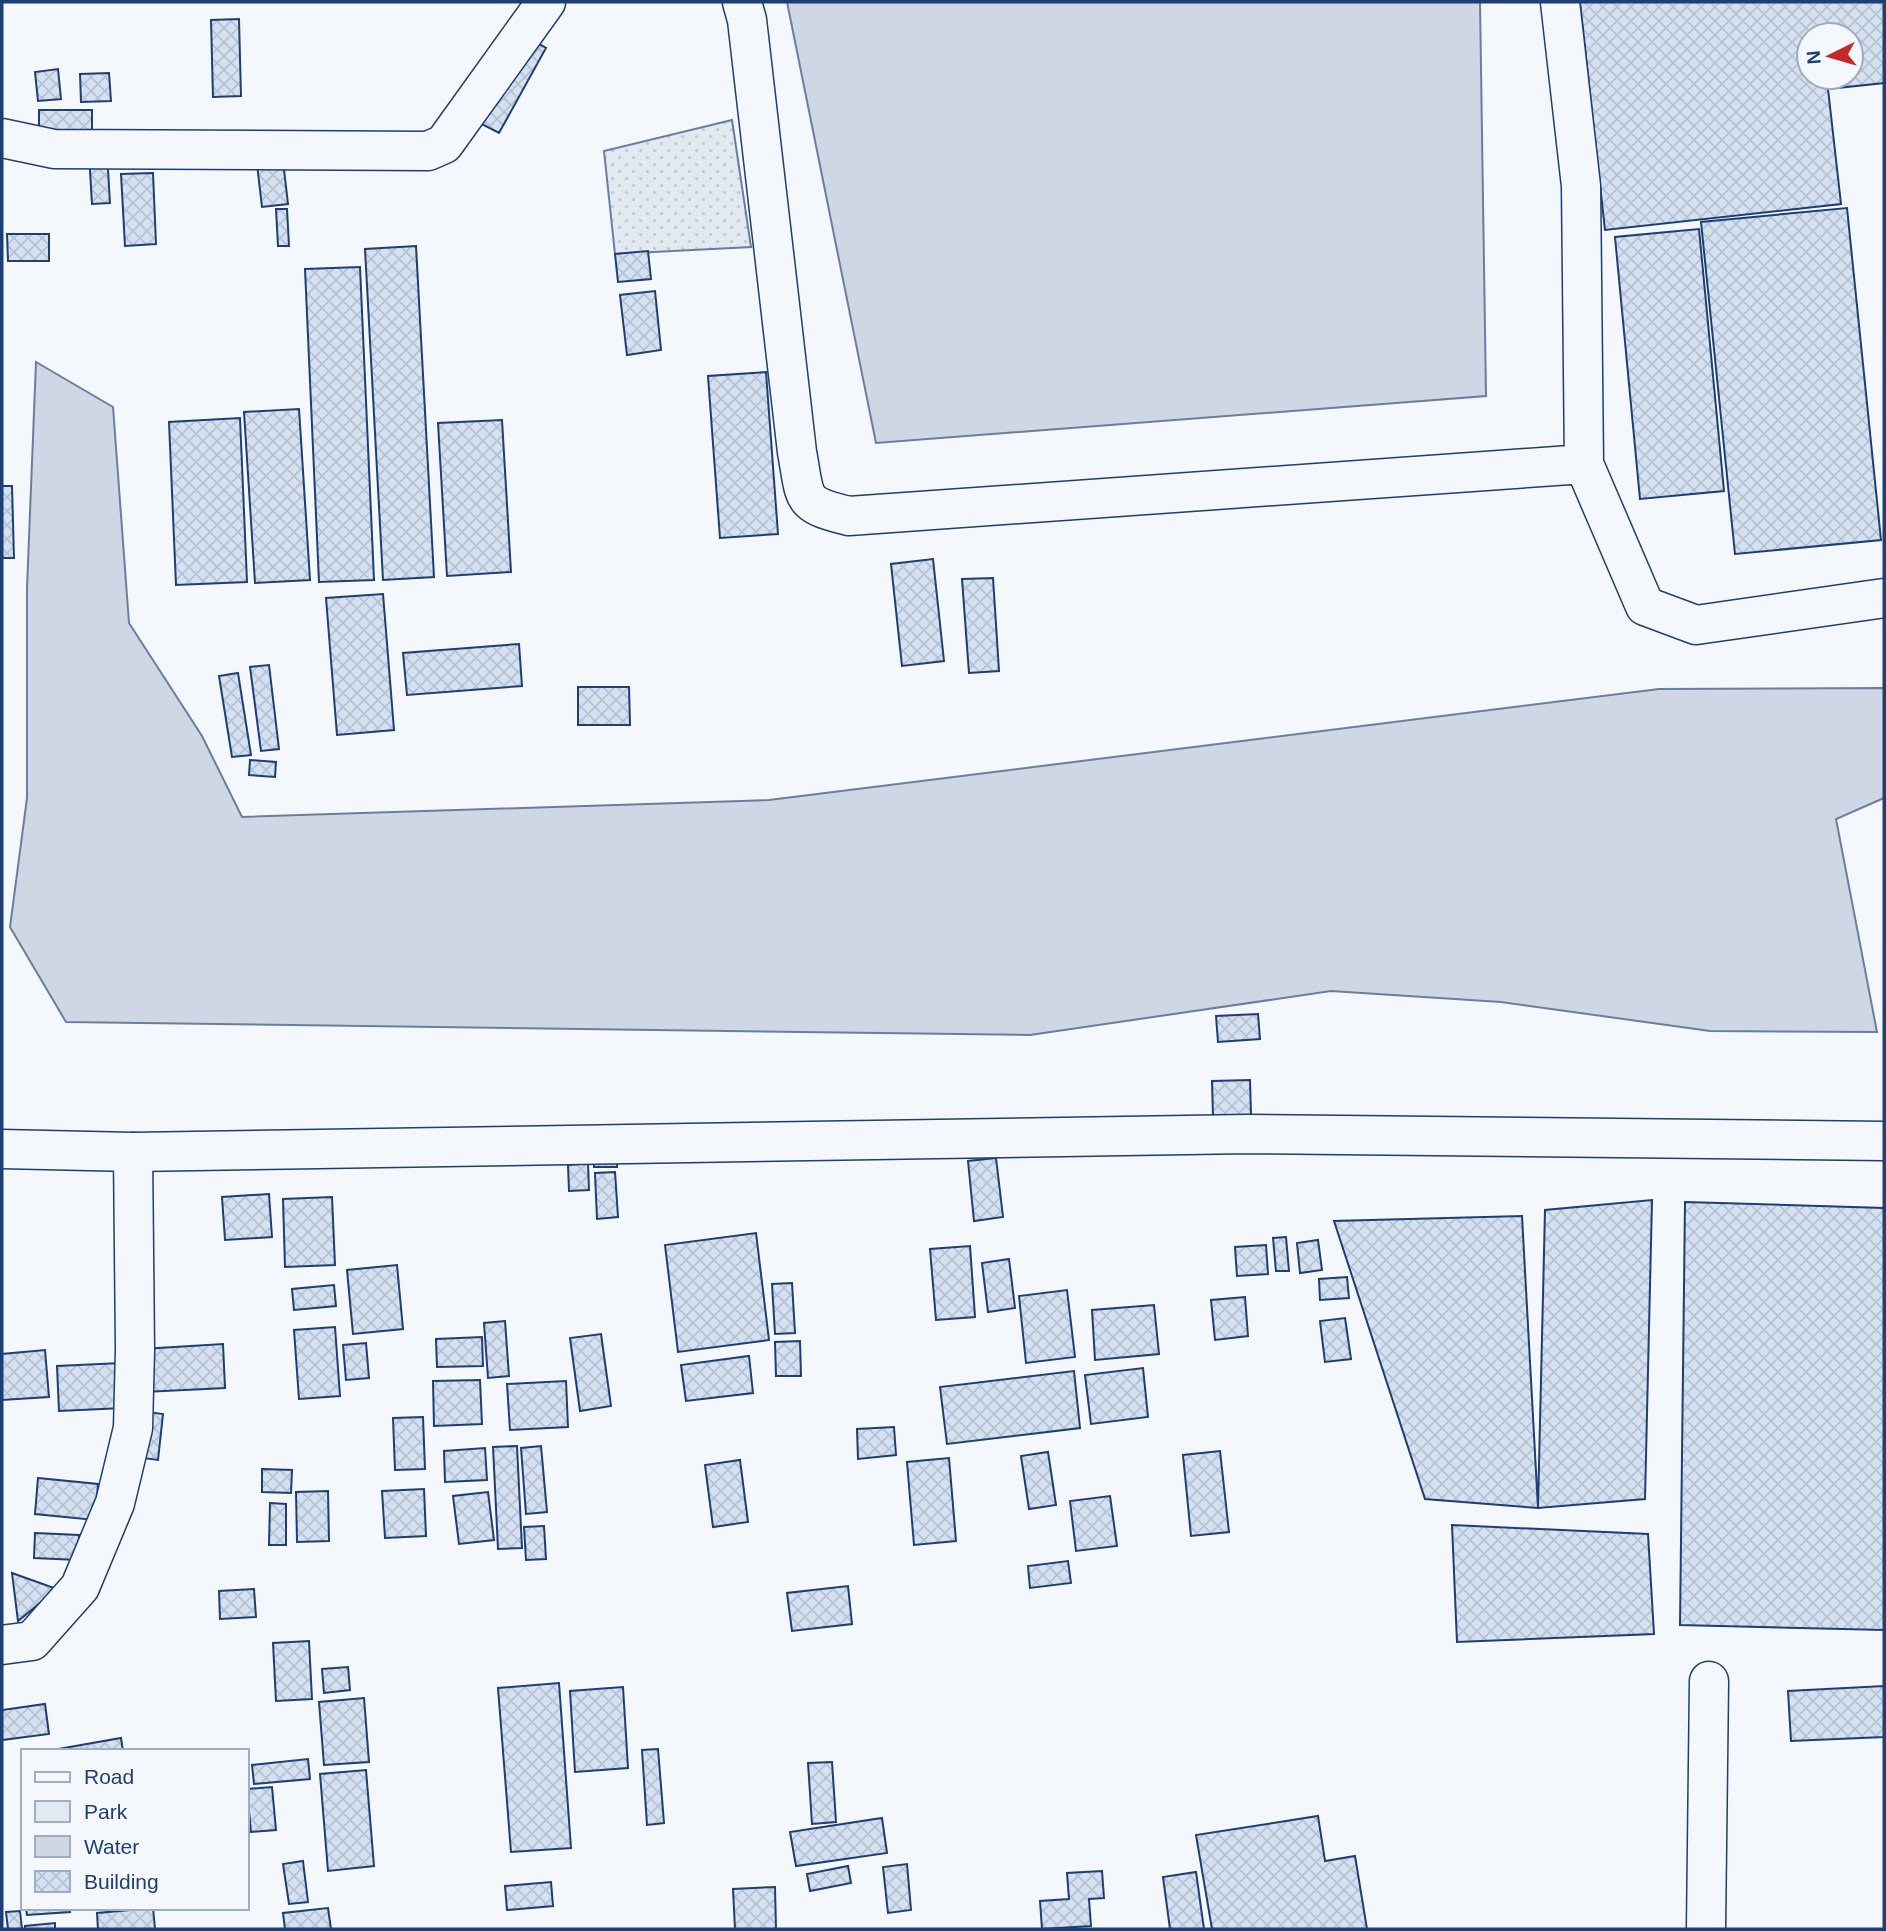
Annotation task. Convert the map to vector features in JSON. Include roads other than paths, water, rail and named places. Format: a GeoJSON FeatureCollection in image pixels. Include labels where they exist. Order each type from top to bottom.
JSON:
{"type":"FeatureCollection","features":[{"type":"Feature","properties":{"kind":"street"},"geometry":{"type":"LineString","coordinates":[[2,138],[54,149],[428,151],[444,144],[547,2]]}},
{"type":"Feature","properties":{"kind":"street"},"geometry":{"type":"LineString","coordinates":[[741,2],[747,20],[797,452],[806,497],[819,509],[849,516],[1584,464]]}},
{"type":"Feature","properties":{"kind":"street"},"geometry":{"type":"LineString","coordinates":[[1560,2],[1581,187],[1584,464],[1645,606],[1696,625],[1884,598]]}},
{"type":"Feature","properties":{"kind":"street"},"geometry":{"type":"LineString","coordinates":[[2,1149],[133,1152],[1248,1134],[1884,1141]]}},
{"type":"Feature","properties":{"kind":"street"},"geometry":{"type":"LineString","coordinates":[[2,1645],[32,1641],[80,1587],[115,1503],[133,1428],[133,1152]]}},
{"type":"Feature","properties":{"kind":"street"},"geometry":{"type":"LineString","coordinates":[[1706,1929],[1709,1681]]}},
{"type":"Feature","properties":{"kind":"water"},"geometry":{"type":"Polygon","coordinates":[[[787,2],[1480,2],[1486,396],[876,443],[787,2]]]}},
{"type":"Feature","properties":{"kind":"water"},"geometry":{"type":"Polygon","coordinates":[[[36,362],[113,407],[129,623],[202,736],[242,817],[769,800],[1659,689],[1884,688],[1884,798],[1836,819],[1877,1032],[1710,1031],[1501,1002],[1331,991],[1030,1035],[66,1022],[10,927],[27,798],[27,588],[36,362]]]}}]}
